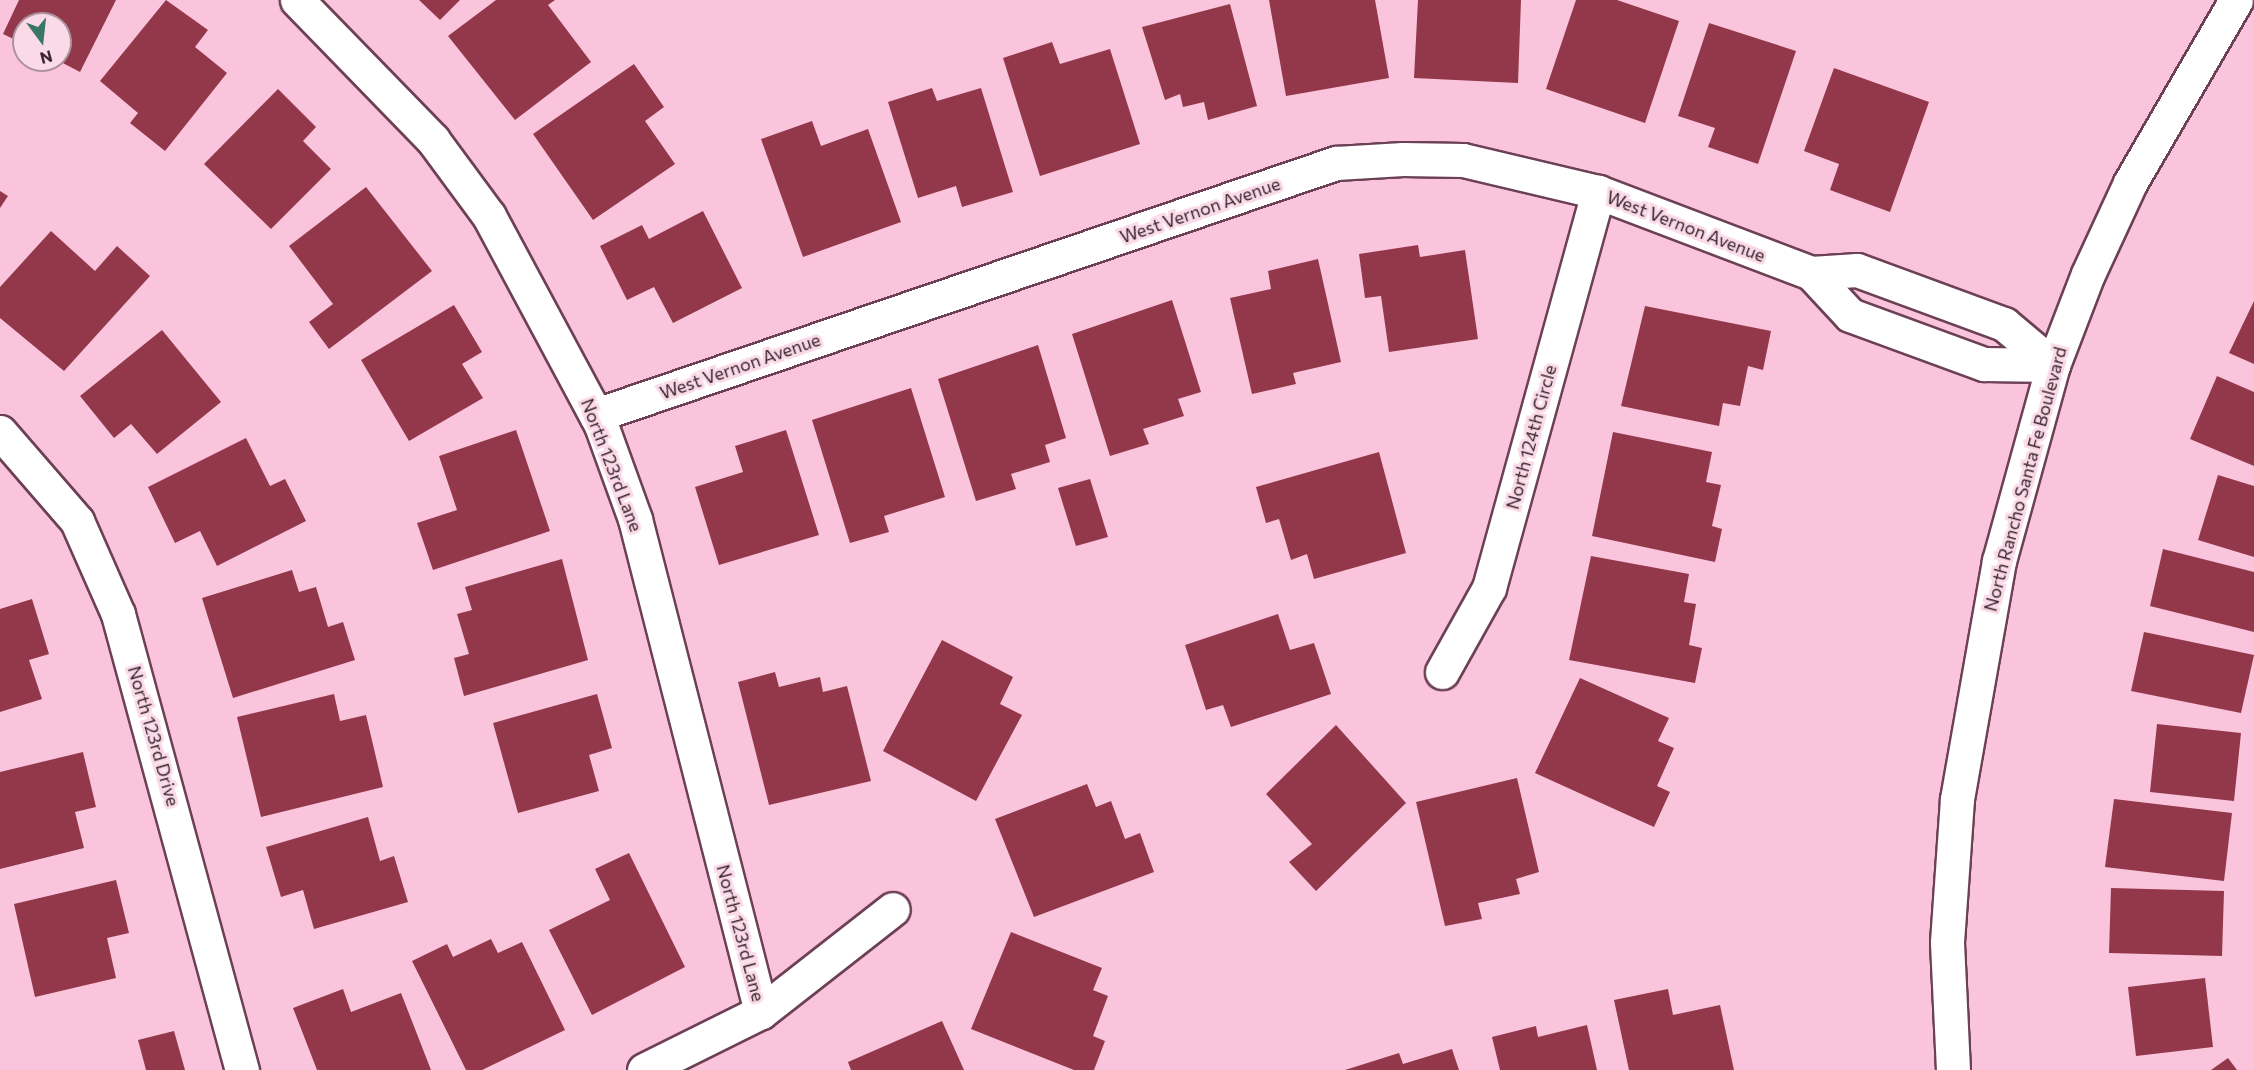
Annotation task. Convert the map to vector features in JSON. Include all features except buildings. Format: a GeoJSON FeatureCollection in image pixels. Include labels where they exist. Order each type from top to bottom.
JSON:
{"type":"FeatureCollection","features":[{"type":"Feature","properties":{"kind":"street","name":"North 123rd Lane"},"geometry":{"type":"LineString","coordinates":[[297,0],[433,140],[489,216],[596,415],[635,519],[761,1012]]}},
{"type":"Feature","properties":{"kind":"street","name":"North Rancho Santa Fe Boulevard"},"geometry":{"type":"LineString","coordinates":[[1953,1070],[1947,942],[1957,799],[1999,561],[2053,365],[2130,183],[2245,7]]}},
{"type":"Feature","properties":{"kind":"street","name":"West Vernon Avenue"},"geometry":{"type":"LineString","coordinates":[[596,415],[1336,163],[1463,160],[1598,192],[1811,273],[1857,270],[2004,324],[2053,365]]}},
{"type":"Feature","properties":{"kind":"street","name":"North 124th Circle"},"geometry":{"type":"LineString","coordinates":[[1442,672],[1489,588],[1598,192]]}},
{"type":"Feature","properties":{"kind":"street","name":"West Vernon Avenue"},"geometry":{"type":"LineString","coordinates":[[1811,273],[1850,315],[1984,364],[2053,365]]}},
{"type":"Feature","properties":{"kind":"street","name":"North 123rd Drive"},"geometry":{"type":"LineString","coordinates":[[0,432],[77,521],[118,614],[242,1070]]}},
{"type":"Feature","properties":{"kind":"street"},"geometry":{"type":"LineString","coordinates":[[644,1070],[761,1012],[894,909]]}}]}
